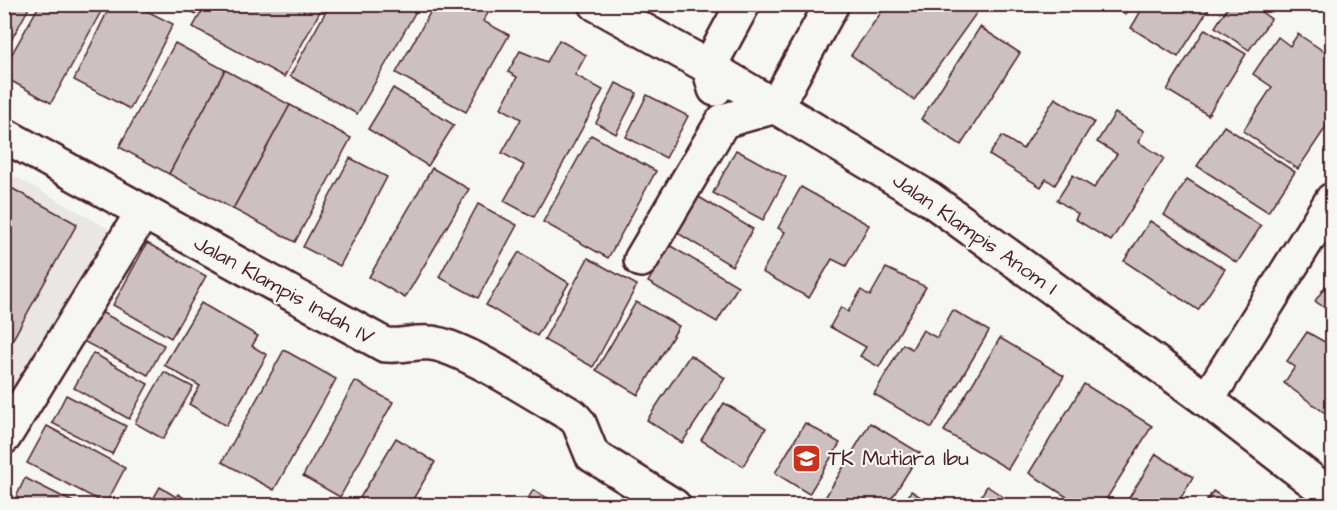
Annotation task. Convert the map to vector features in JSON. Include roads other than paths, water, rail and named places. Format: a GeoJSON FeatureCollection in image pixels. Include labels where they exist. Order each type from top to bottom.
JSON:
{"type":"FeatureCollection","features":[{"type":"Feature","properties":{"kind":"street","name":"Jalan Klampis Anom I"},"geometry":{"type":"LineString","coordinates":[[596,4],[776,106],[930,199],[1207,400],[1332,496]]}},
{"type":"Feature","properties":{"kind":"street"},"geometry":{"type":"LineString","coordinates":[[723,121],[709,67],[743,4]]}},
{"type":"Feature","properties":{"kind":"street"},"geometry":{"type":"LineString","coordinates":[[640,260],[723,121],[776,106],[832,4]]}},
{"type":"Feature","properties":{"kind":"street","name":"Jalan Klampis Indah IV"},"geometry":{"type":"LineString","coordinates":[[4,135],[385,345],[398,347],[429,342],[465,355],[573,416],[579,423],[592,455],[674,506]]}},
{"type":"Feature","properties":{"kind":"street"},"geometry":{"type":"LineString","coordinates":[[1207,400],[1332,200]]}},
{"type":"Feature","properties":{"kind":"street"},"geometry":{"type":"LineString","coordinates":[[4,437],[143,212]]}},
{"type":"Feature","properties":{"kind":"place","name":"TK Mutiara Ibu"},"geometry":{"type":"Point","coordinates":[807,458]}}]}
